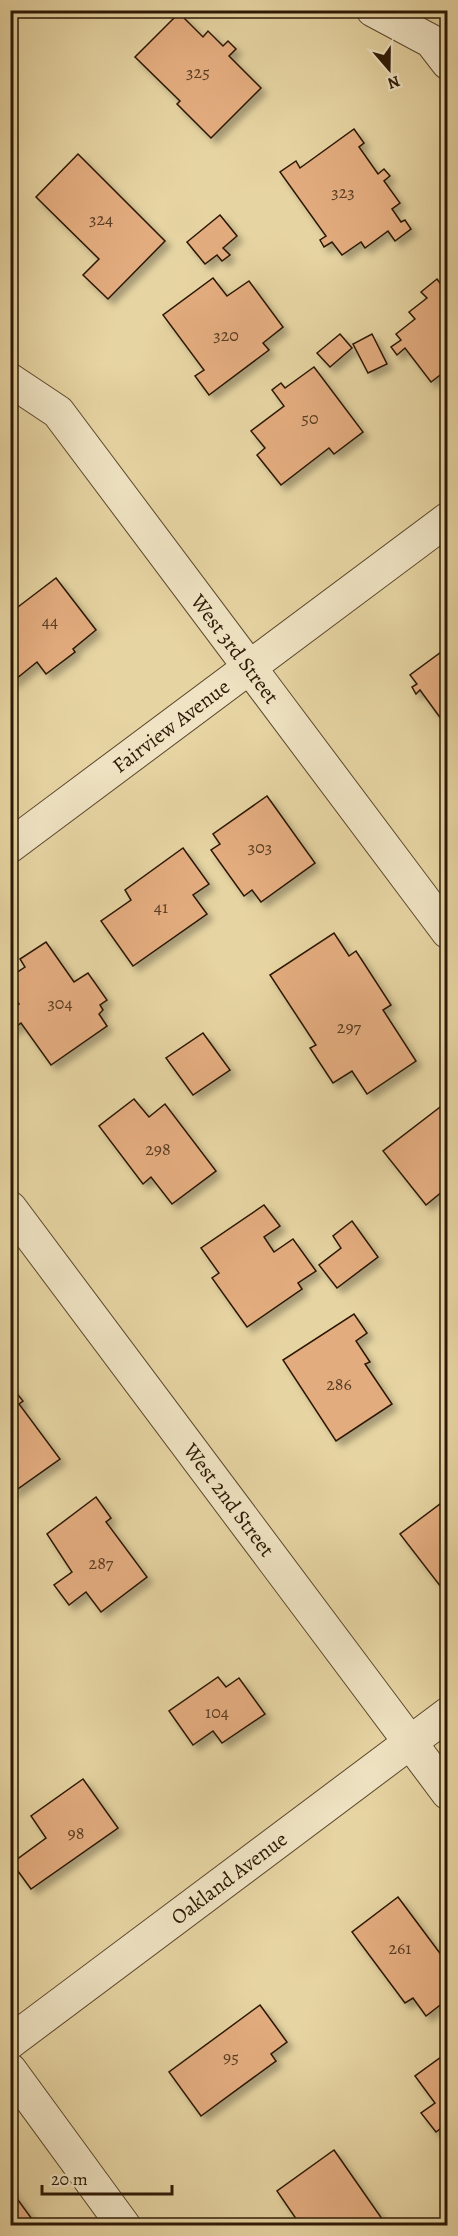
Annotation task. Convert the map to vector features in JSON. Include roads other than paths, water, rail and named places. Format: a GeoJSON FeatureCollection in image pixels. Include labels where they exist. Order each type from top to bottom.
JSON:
{"type":"FeatureCollection","features":[{"type":"Feature","properties":{"kind":"street"},"geometry":{"type":"LineString","coordinates":[[372,10],[431,41],[447,63]]}},
{"type":"Feature","properties":{"kind":"street","name":"West 3rd Street"},"geometry":{"type":"LineString","coordinates":[[10,380],[58,412],[447,932]]}},
{"type":"Feature","properties":{"kind":"street","name":"Fairview Avenue"},"geometry":{"type":"LineString","coordinates":[[10,846],[447,519]]}},
{"type":"Feature","properties":{"kind":"street","name":"West 2nd Street"},"geometry":{"type":"LineString","coordinates":[[10,1208],[447,1793]]}},
{"type":"Feature","properties":{"kind":"street","name":"Oakland Avenue"},"geometry":{"type":"LineString","coordinates":[[10,2042],[447,1714]]}},
{"type":"Feature","properties":{"kind":"street"},"geometry":{"type":"LineString","coordinates":[[10,2070],[124,2226]]}}]}
